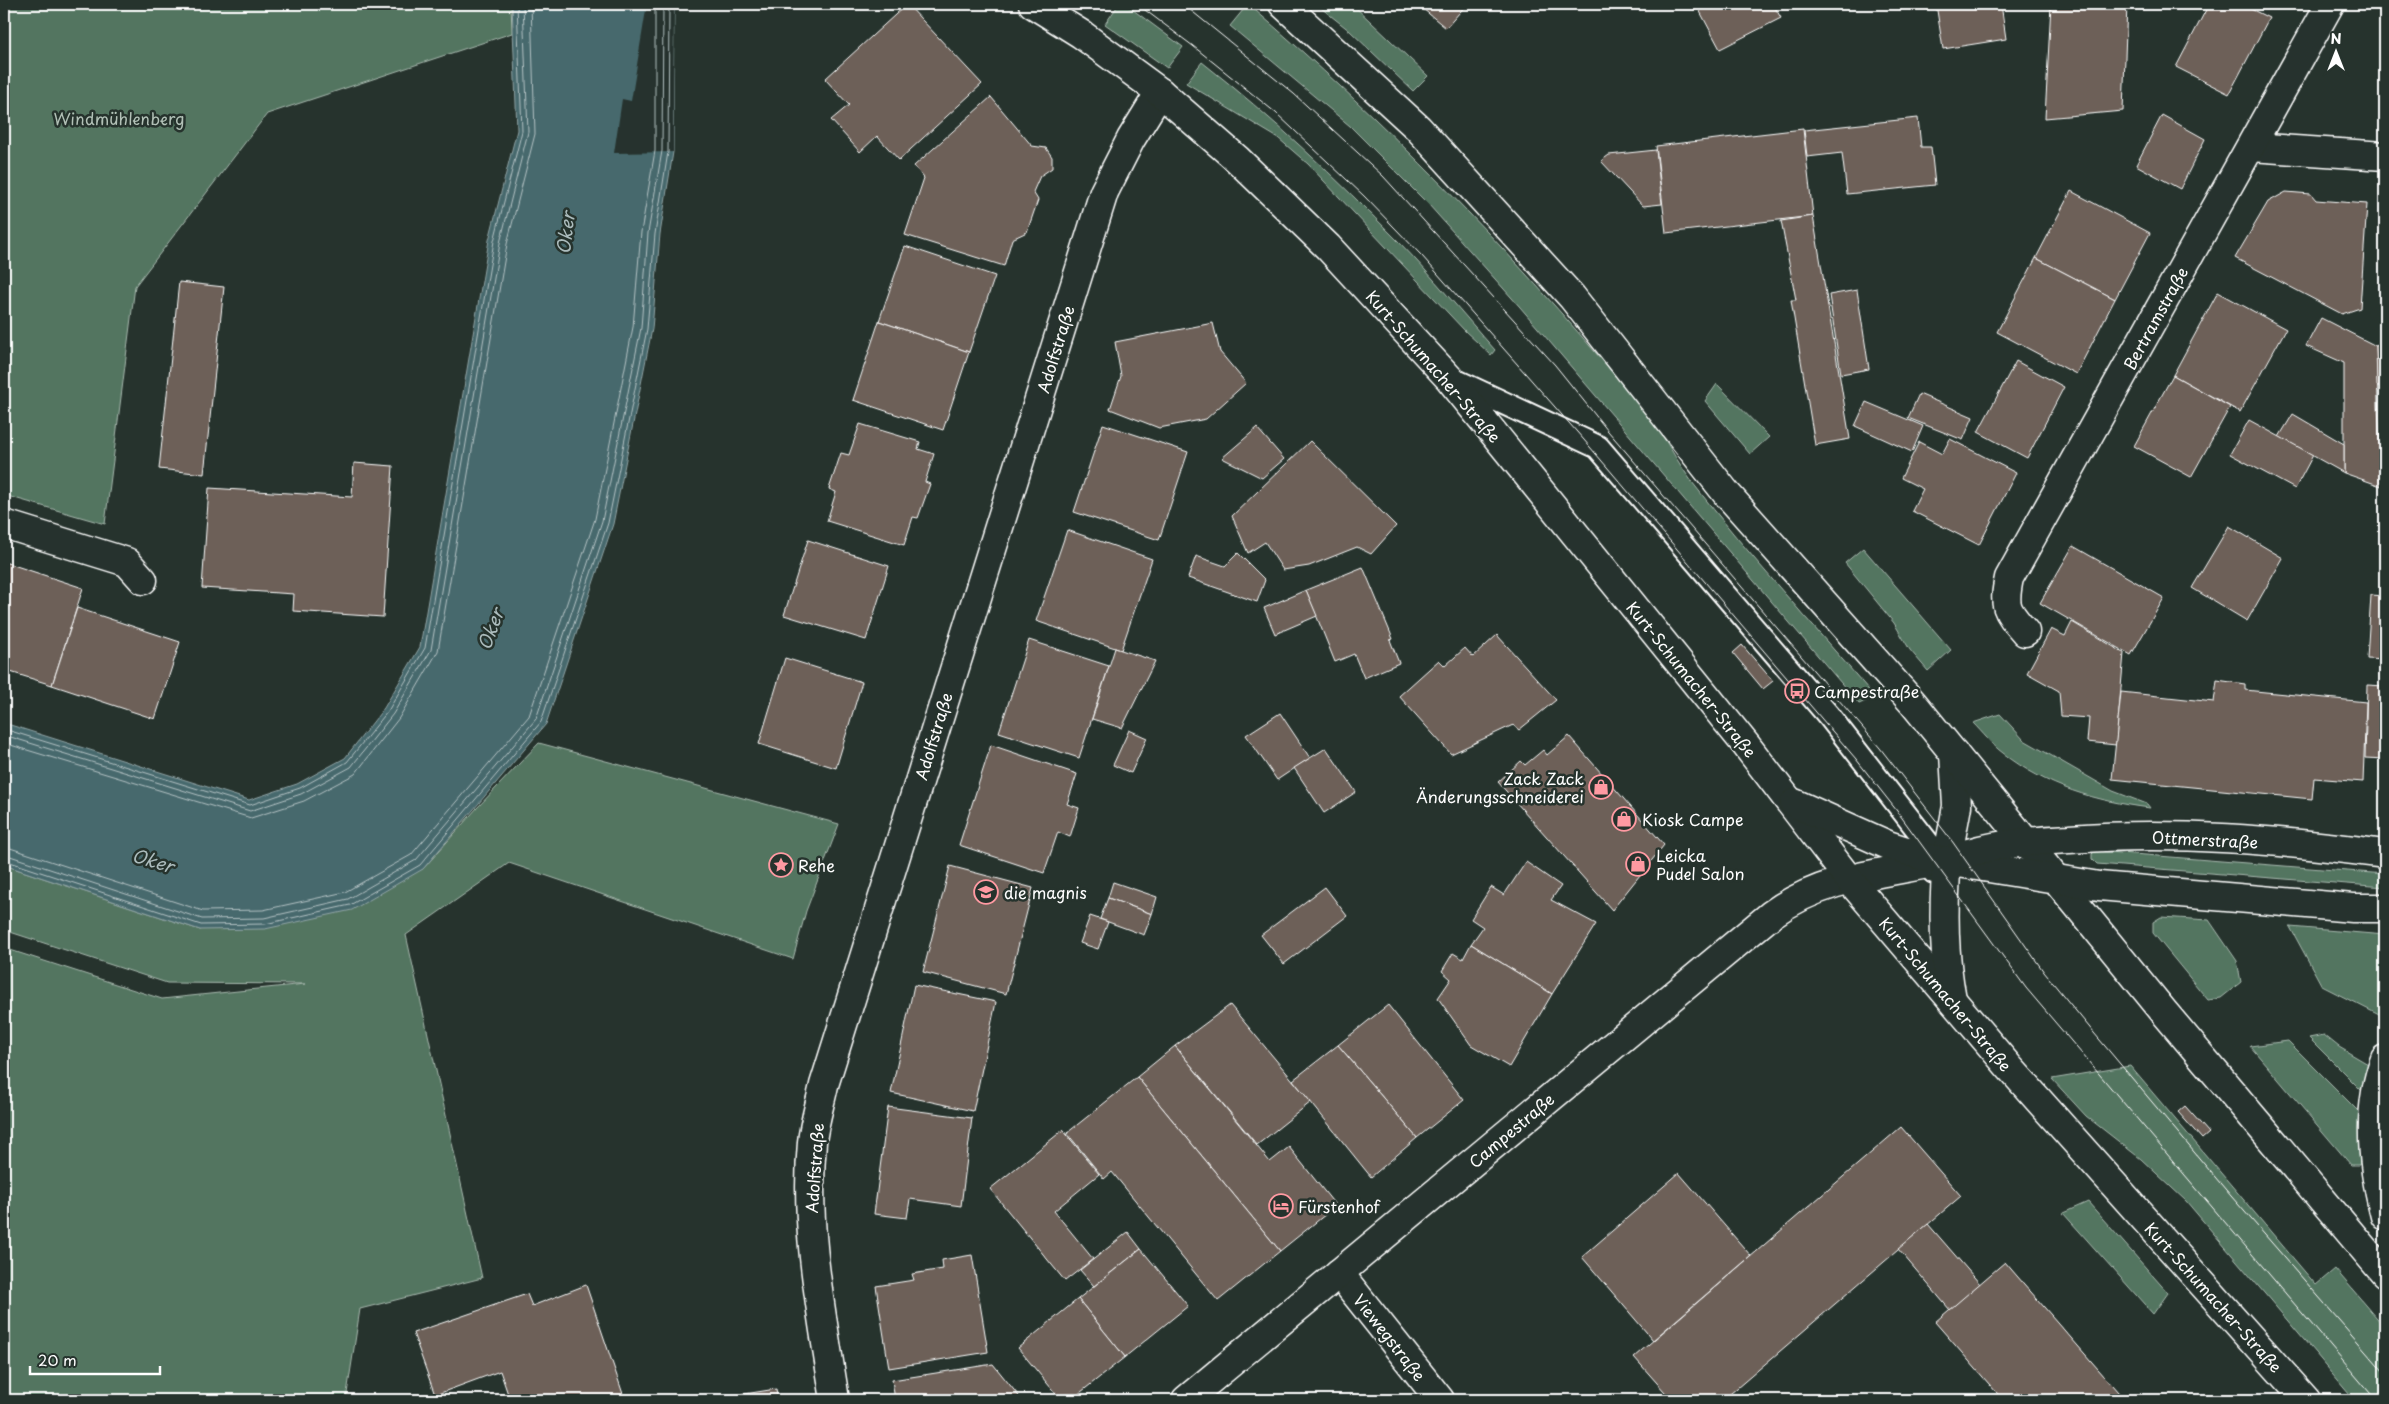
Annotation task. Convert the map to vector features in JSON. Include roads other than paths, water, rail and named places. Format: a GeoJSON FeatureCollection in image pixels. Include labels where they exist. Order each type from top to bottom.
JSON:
{"type":"FeatureCollection","features":[{"type":"Feature","properties":{"kind":"street","name":"Kurt-Schumacher-Straße"},"geometry":{"type":"LineString","coordinates":[[1033,4],[1081,34],[1160,92],[1237,159],[1321,240],[1449,378],[1791,801],[1848,878],[2091,1160],[2306,1400]]}},
{"type":"Feature","properties":{"kind":"street"},"geometry":{"type":"LineString","coordinates":[[1283,4],[1418,128],[1572,297],[1727,494],[1913,703],[2164,1012],[2385,1274]]}},
{"type":"Feature","properties":{"kind":"street","name":"Bertramstraße"},"geometry":{"type":"LineString","coordinates":[[2025,632],[2008,613],[2005,596],[2009,578],[2330,4]]}},
{"type":"Feature","properties":{"kind":"street","name":"Adolfstraße"},"geometry":{"type":"LineString","coordinates":[[835,1400],[811,1240],[812,1139],[824,1085],[1104,192],[1131,139],[1160,92]]}},
{"type":"Feature","properties":{"kind":"street"},"geometry":{"type":"LineString","coordinates":[[2251,147],[2385,156]]}},
{"type":"Feature","properties":{"kind":"street"},"geometry":{"type":"LineString","coordinates":[[4,524],[127,562],[144,580]]}},
{"type":"Feature","properties":{"kind":"street"},"geometry":{"type":"LineString","coordinates":[[1952,999],[1946,967],[1939,860],[1957,806],[1954,753]]}},
{"type":"Feature","properties":{"kind":"street"},"geometry":{"type":"LineString","coordinates":[[1791,801],[1888,845],[1939,860],[2099,886],[2353,908],[2385,908]]}},
{"type":"Feature","properties":{"kind":"street","name":"Ottmerstraße"},"geometry":{"type":"LineString","coordinates":[[1939,860],[1984,849],[2025,842],[2109,836],[2186,836],[2385,854]]}},
{"type":"Feature","properties":{"kind":"street","name":"Campestraße"},"geometry":{"type":"LineString","coordinates":[[1186,1400],[1761,922],[1788,902],[1848,878],[1939,860]]}},
{"type":"Feature","properties":{"kind":"street"},"geometry":{"type":"LineString","coordinates":[[2385,1059],[2377,1089],[2373,1127],[2376,1182],[2385,1216]]}},
{"type":"Feature","properties":{"kind":"street","name":"Viewegstraße"},"geometry":{"type":"LineString","coordinates":[[1339,1273],[1440,1400]]}},
{"type":"Feature","properties":{"kind":"lane"},"geometry":{"type":"LineString","coordinates":[[1449,378],[1598,448],[1829,716],[1935,852],[1939,860],[1932,977]]}},
{"type":"Feature","properties":{"kind":"water","name":"Oker"},"geometry":{"type":"Polygon","coordinates":[[[512,4],[674,4],[673,152],[660,234],[652,329],[613,524],[546,724],[423,869],[352,910],[265,929],[200,930],[4,865],[4,723],[249,800],[297,784],[345,758],[384,708],[420,647],[489,240],[517,130],[512,4]]]}},
{"type":"Feature","properties":{"kind":"tram line"},"geometry":{"type":"LineString","coordinates":[[1137,4],[1193,46],[1276,113],[1364,196],[1422,256],[1584,440],[1856,759],[1897,811],[2026,988],[2376,1400]]}},
{"type":"Feature","properties":{"kind":"tram line"},"geometry":{"type":"LineString","coordinates":[[1183,4],[1294,94],[1383,176],[1555,365],[1608,431],[1880,748],[1952,841],[2044,972],[2094,1033],[2231,1196],[2385,1373]]}},
{"type":"Feature","properties":{"kind":"place","name":"Campestraße"},"geometry":{"type":"Point","coordinates":[1797,691]}},
{"type":"Feature","properties":{"kind":"place","name":"Zack Zack Änderungsschneiderei"},"geometry":{"type":"Point","coordinates":[1601,787]}},
{"type":"Feature","properties":{"kind":"place","name":"Kiosk Campe"},"geometry":{"type":"Point","coordinates":[1624,819]}},
{"type":"Feature","properties":{"kind":"place","name":"Leicka Pudel Salon"},"geometry":{"type":"Point","coordinates":[1638,864]}},
{"type":"Feature","properties":{"kind":"place","name":"Rehe"},"geometry":{"type":"Point","coordinates":[781,865]}},
{"type":"Feature","properties":{"kind":"place","name":"die magnis"},"geometry":{"type":"Point","coordinates":[986,892]}},
{"type":"Feature","properties":{"kind":"place","name":"Fürstenhof"},"geometry":{"type":"Point","coordinates":[1281,1206]}},
{"type":"Feature","properties":{"kind":"park label","name":"Windmühlenberg"},"geometry":{"type":"Point","coordinates":[119,118]}}]}
